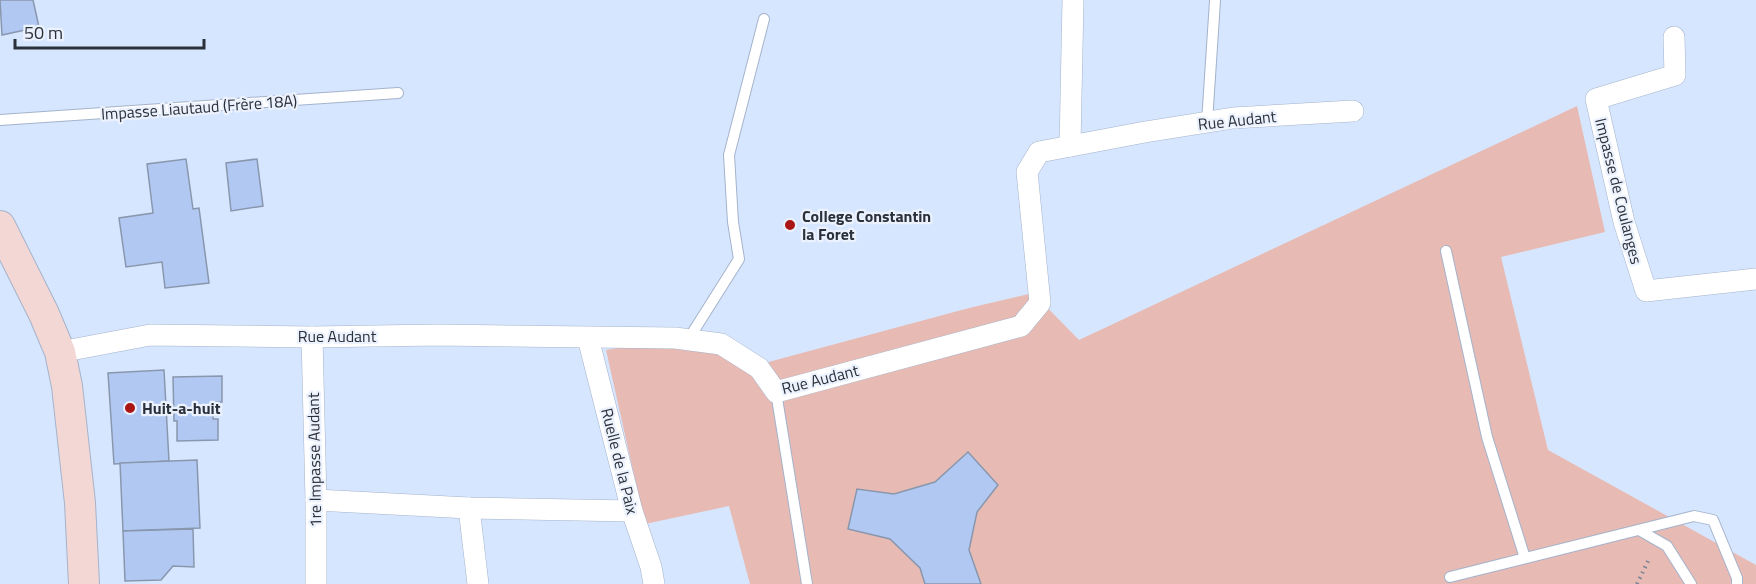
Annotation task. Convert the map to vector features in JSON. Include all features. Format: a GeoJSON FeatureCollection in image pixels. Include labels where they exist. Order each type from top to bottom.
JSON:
{"type":"FeatureCollection","features":[{"type":"Feature","properties":{"kind":"main road"},"geometry":{"type":"LineString","coordinates":[[0,226],[9,268],[44,314],[60,352],[68,386],[80,503],[84,584]]}},
{"type":"Feature","properties":{"kind":"street"},"geometry":{"type":"LineString","coordinates":[[1070,146],[1073,0]]}},
{"type":"Feature","properties":{"kind":"street","name":"Impasse de Coulanges"},"geometry":{"type":"LineString","coordinates":[[1674,37],[1675,75],[1596,99],[1623,222],[1646,291],[1756,279]]}},
{"type":"Feature","properties":{"kind":"street","name":"Rue Audant"},"geometry":{"type":"LineString","coordinates":[[60,352],[150,335],[675,338],[721,344],[759,368],[776,392],[1021,326],[1040,303],[1027,172],[1039,152],[1233,118],[1353,111]]}},
{"type":"Feature","properties":{"kind":"street","name":"1re Impasse Audant"},"geometry":{"type":"LineString","coordinates":[[312,337],[316,584]]}},
{"type":"Feature","properties":{"kind":"street","name":"Ruelle de la Paix"},"geometry":{"type":"LineString","coordinates":[[588,338],[632,511],[651,567],[654,584]]}},
{"type":"Feature","properties":{"kind":"street"},"geometry":{"type":"LineString","coordinates":[[316,500],[469,508],[632,511]]}},
{"type":"Feature","properties":{"kind":"street"},"geometry":{"type":"LineString","coordinates":[[469,508],[478,584]]}},
{"type":"Feature","properties":{"kind":"lane"},"geometry":{"type":"LineString","coordinates":[[1207,122],[1215,1]]}},
{"type":"Feature","properties":{"kind":"lane"},"geometry":{"type":"LineString","coordinates":[[688,340],[740,259],[733,222],[729,154],[764,19]]}},
{"type":"Feature","properties":{"kind":"lane","name":"Impasse Liautaud (Frère 18A)"},"geometry":{"type":"LineString","coordinates":[[0,120],[398,93]]}},
{"type":"Feature","properties":{"kind":"lane"},"geometry":{"type":"LineString","coordinates":[[1446,251],[1487,437],[1525,558]]}},
{"type":"Feature","properties":{"kind":"lane"},"geometry":{"type":"LineString","coordinates":[[776,392],[807,584]]}},
{"type":"Feature","properties":{"kind":"lane"},"geometry":{"type":"LineString","coordinates":[[1450,577],[1694,516],[1713,520],[1737,578],[1737,584]]}},
{"type":"Feature","properties":{"kind":"lane"},"geometry":{"type":"LineString","coordinates":[[1640,530],[1667,546],[1691,584]]}},
{"type":"Feature","properties":{"kind":"path"},"geometry":{"type":"LineString","coordinates":[[1637,584],[1647,565]]}},
{"type":"Feature","properties":{"kind":"shaded area"},"geometry":{"type":"Polygon","coordinates":[[[1577,106],[1605,232],[1501,257],[1548,450],[1756,565],[1756,584],[750,584],[729,506],[645,524],[606,350],[685,337],[761,364],[1033,293],[1079,340],[1577,106]]]}},
{"type":"Feature","properties":{"kind":"building"},"geometry":{"type":"Polygon","coordinates":[[[0,0],[33,0],[39,27],[2,35],[0,0]]]}},
{"type":"Feature","properties":{"kind":"building"},"geometry":{"type":"Polygon","coordinates":[[[186,159],[193,209],[199,208],[209,283],[165,288],[162,262],[126,267],[119,218],[153,213],[147,164],[186,159]]]}},
{"type":"Feature","properties":{"kind":"building"},"geometry":{"type":"Polygon","coordinates":[[[257,159],[263,206],[231,211],[226,163],[257,159]]]}},
{"type":"Feature","properties":{"kind":"building"},"geometry":{"type":"Polygon","coordinates":[[[164,370],[169,461],[114,464],[108,373],[164,370]]]}},
{"type":"Feature","properties":{"kind":"building"},"geometry":{"type":"Polygon","coordinates":[[[222,376],[222,402],[213,402],[213,419],[218,419],[218,440],[177,441],[173,377],[222,376]]]}},
{"type":"Feature","properties":{"kind":"building"},"geometry":{"type":"Polygon","coordinates":[[[968,452],[998,485],[977,512],[969,550],[981,584],[925,584],[920,568],[890,539],[848,529],[857,489],[894,494],[935,482],[968,452]]]}},
{"type":"Feature","properties":{"kind":"building"},"geometry":{"type":"Polygon","coordinates":[[[197,460],[200,528],[123,531],[120,463],[197,460]]]}},
{"type":"Feature","properties":{"kind":"building"},"geometry":{"type":"Polygon","coordinates":[[[193,529],[194,567],[173,566],[161,580],[125,581],[123,531],[193,529]]]}},
{"type":"Feature","properties":{"kind":"place","name":"College Constantin la Foret"},"geometry":{"type":"Point","coordinates":[790,225]}},
{"type":"Feature","properties":{"kind":"place","name":"Huit-a-huit"},"geometry":{"type":"Point","coordinates":[130,408]}}]}
